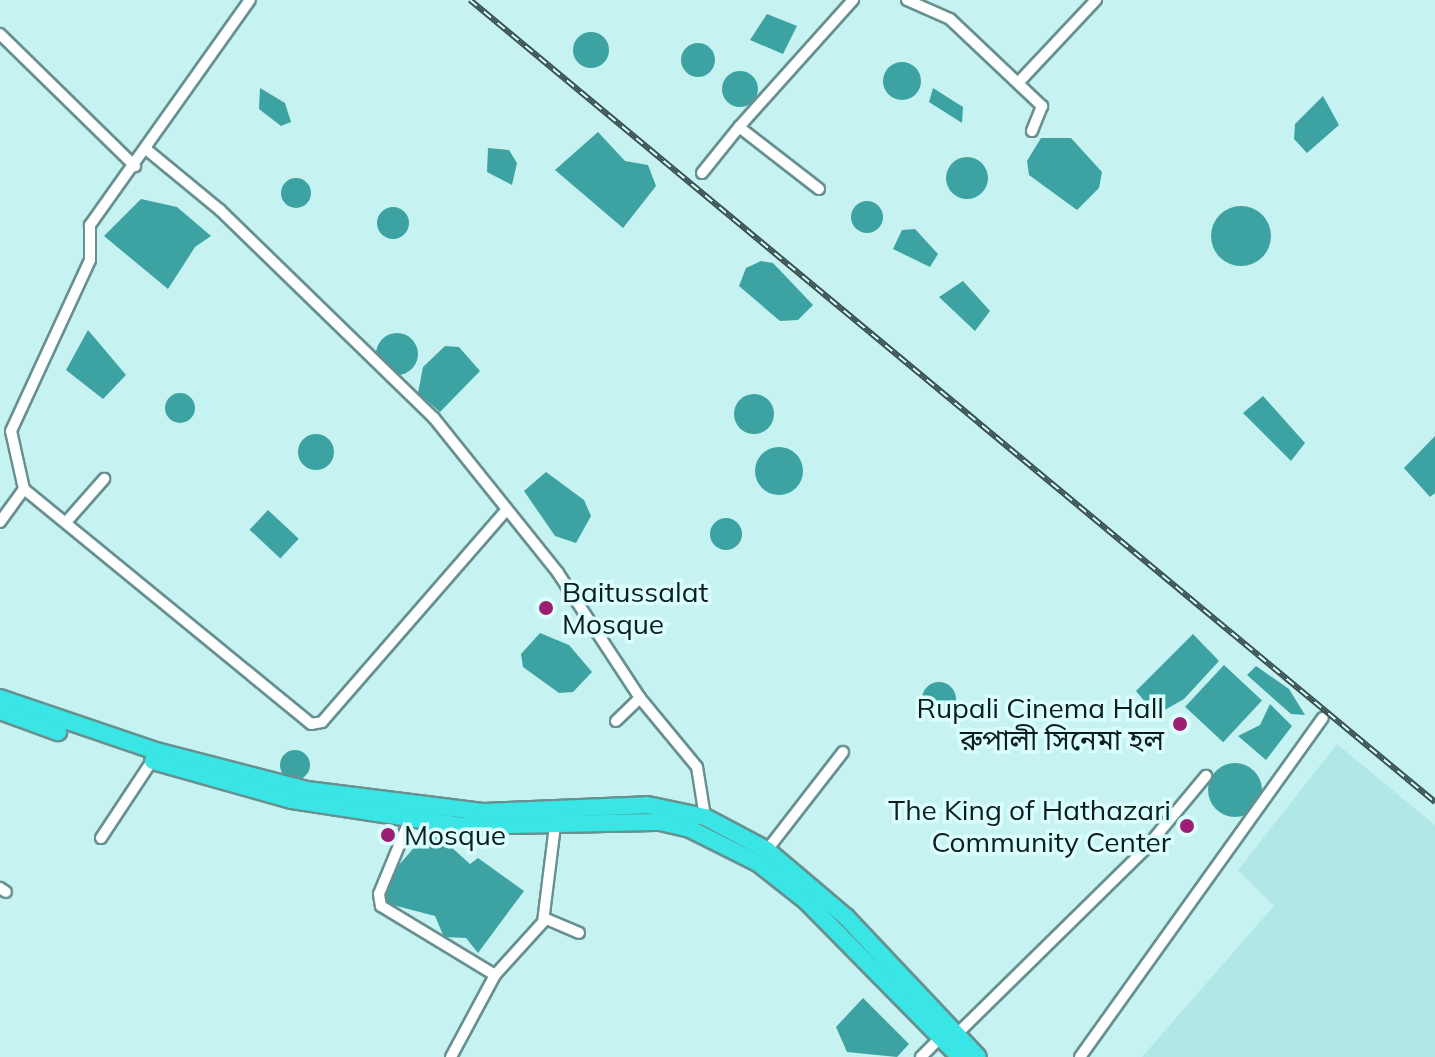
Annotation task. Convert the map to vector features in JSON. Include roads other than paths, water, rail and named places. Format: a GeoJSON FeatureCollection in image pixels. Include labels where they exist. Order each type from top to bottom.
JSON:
{"type":"FeatureCollection","features":[{"type":"Feature","properties":{"kind":"highway"},"geometry":{"type":"LineString","coordinates":[[0,698],[142,747],[307,790],[483,812],[647,805],[705,817],[767,850],[846,917],[950,1034],[960,1057]]}},
{"type":"Feature","properties":{"kind":"highway"},"geometry":{"type":"LineString","coordinates":[[0,711],[152,761],[292,800],[410,819],[555,826],[660,822],[735,849],[805,900],[978,1057]]}},
{"type":"Feature","properties":{"kind":"street"},"geometry":{"type":"LineString","coordinates":[[250,0],[135,166],[90,225],[90,260],[11,431],[24,489],[68,520],[311,724],[322,722],[506,510]]}},
{"type":"Feature","properties":{"kind":"street"},"geometry":{"type":"LineString","coordinates":[[702,173],[853,0]]}},
{"type":"Feature","properties":{"kind":"street"},"geometry":{"type":"LineString","coordinates":[[907,0],[950,19],[1042,106],[1032,131]]}},
{"type":"Feature","properties":{"kind":"street"},"geometry":{"type":"LineString","coordinates":[[1018,83],[1096,0]]}},
{"type":"Feature","properties":{"kind":"street"},"geometry":{"type":"LineString","coordinates":[[0,34],[135,166]]}},
{"type":"Feature","properties":{"kind":"street"},"geometry":{"type":"LineString","coordinates":[[739,127],[819,189]]}},
{"type":"Feature","properties":{"kind":"street"},"geometry":{"type":"LineString","coordinates":[[146,149],[220,210],[434,418],[558,573],[640,698],[697,767],[705,817]]}},
{"type":"Feature","properties":{"kind":"street"},"geometry":{"type":"LineString","coordinates":[[68,520],[104,479]]}},
{"type":"Feature","properties":{"kind":"street"},"geometry":{"type":"LineString","coordinates":[[0,522],[24,489]]}},
{"type":"Feature","properties":{"kind":"street"},"geometry":{"type":"LineString","coordinates":[[616,721],[640,698]]}},
{"type":"Feature","properties":{"kind":"street"},"geometry":{"type":"LineString","coordinates":[[1080,1057],[1323,718]]}},
{"type":"Feature","properties":{"kind":"street"},"geometry":{"type":"LineString","coordinates":[[767,850],[843,752]]}},
{"type":"Feature","properties":{"kind":"street"},"geometry":{"type":"LineString","coordinates":[[101,838],[152,761]]}},
{"type":"Feature","properties":{"kind":"street"},"geometry":{"type":"LineString","coordinates":[[921,1057],[950,1034],[1146,848],[1206,776]]}},
{"type":"Feature","properties":{"kind":"street"},"geometry":{"type":"LineString","coordinates":[[410,819],[379,894],[381,906],[495,975]]}},
{"type":"Feature","properties":{"kind":"street"},"geometry":{"type":"LineString","coordinates":[[451,1057],[495,975],[544,918],[555,826]]}},
{"type":"Feature","properties":{"kind":"street"},"geometry":{"type":"LineString","coordinates":[[544,918],[579,933]]}},
{"type":"Feature","properties":{"kind":"railway"},"geometry":{"type":"LineString","coordinates":[[470,0],[1435,802]]}},
{"type":"Feature","properties":{"kind":"place","name":"Baitussalat Mosque"},"geometry":{"type":"Point","coordinates":[546,608]}},
{"type":"Feature","properties":{"kind":"place","name":"Rupali Cinema Hall রুপালী সিনেমা হল"},"geometry":{"type":"Point","coordinates":[1180,724]}},
{"type":"Feature","properties":{"kind":"place","name":"The King of Hathazari Community Center"},"geometry":{"type":"Point","coordinates":[1187,826]}},
{"type":"Feature","properties":{"kind":"place","name":"Mosque"},"geometry":{"type":"Point","coordinates":[388,835]}}]}
